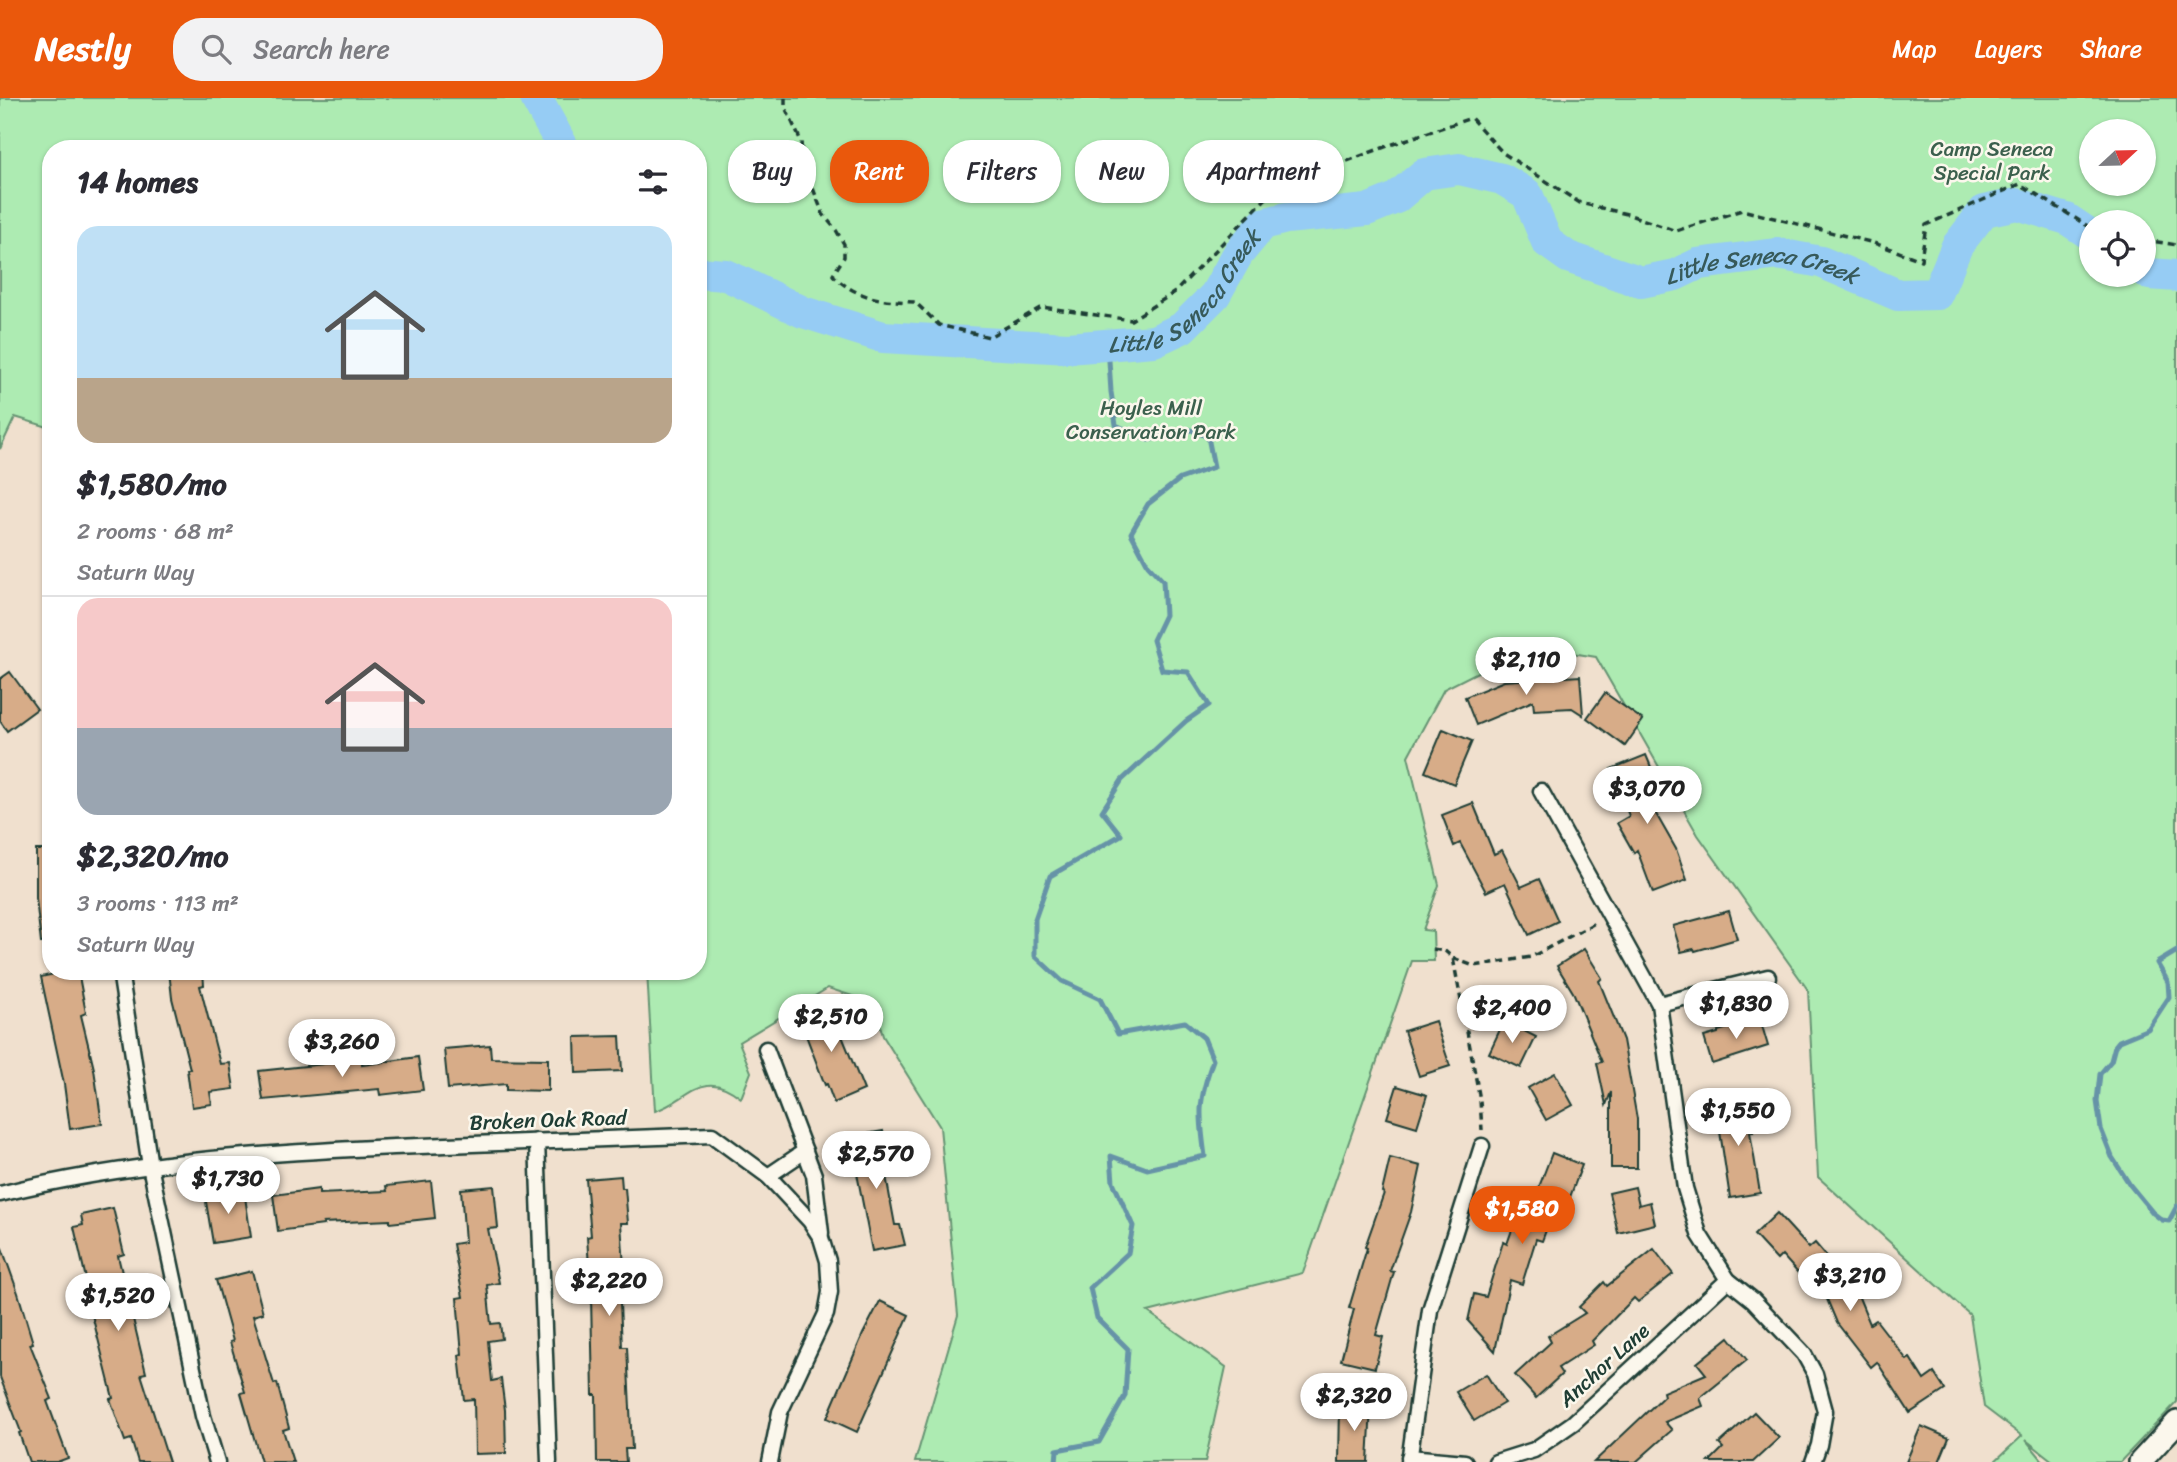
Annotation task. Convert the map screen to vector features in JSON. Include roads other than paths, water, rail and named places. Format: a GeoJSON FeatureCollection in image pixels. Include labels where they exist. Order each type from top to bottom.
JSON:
{"type":"FeatureCollection","features":[{"type":"Feature","properties":{"kind":"main road"},"geometry":{"type":"LineString","coordinates":[[2140,1462],[2177,1422]]}},
{"type":"Feature","properties":{"kind":"street"},"geometry":{"type":"LineString","coordinates":[[1541,791],[1659,1004],[1685,1188],[1699,1234],[1728,1280],[1753,1300],[1804,1354],[1815,1374],[1825,1411],[1813,1462]]}},
{"type":"Feature","properties":{"kind":"street"},"geometry":{"type":"LineString","coordinates":[[1659,1004],[1768,977]]}},
{"type":"Feature","properties":{"kind":"street"},"geometry":{"type":"LineString","coordinates":[[121,980],[150,1166],[203,1416],[217,1462]]}},
{"type":"Feature","properties":{"kind":"street"},"geometry":{"type":"LineString","coordinates":[[766,1049],[814,1175],[821,1238]]}},
{"type":"Feature","properties":{"kind":"street","name":"Broken Oak Road"},"geometry":{"type":"LineString","coordinates":[[0,1194],[150,1166],[277,1153],[712,1135],[768,1176],[810,1221],[821,1238],[828,1261],[830,1292],[826,1314],[780,1412],[770,1462]]}},
{"type":"Feature","properties":{"kind":"street"},"geometry":{"type":"LineString","coordinates":[[537,1141],[549,1462]]}},
{"type":"Feature","properties":{"kind":"street"},"geometry":{"type":"LineString","coordinates":[[1465,1462],[1409,1460],[1430,1310],[1482,1146]]}},
{"type":"Feature","properties":{"kind":"street"},"geometry":{"type":"LineString","coordinates":[[768,1176],[805,1151]]}},
{"type":"Feature","properties":{"kind":"street","name":"Anchor Lane"},"geometry":{"type":"LineString","coordinates":[[1496,1462],[1534,1450],[1573,1423],[1728,1280]]}},
{"type":"Feature","properties":{"kind":"waterway","name":"Little Seneca Creek"},"geometry":{"type":"LineString","coordinates":[[536,98],[559,140]]}},
{"type":"Feature","properties":{"kind":"waterway","name":"Little Seneca Creek"},"geometry":{"type":"LineString","coordinates":[[707,274],[726,275],[803,312],[883,337],[1068,348],[1154,341],[1182,328],[1215,295],[1238,254],[1263,224],[1286,218],[1367,210],[1396,198],[1424,174],[1459,169],[1502,179],[1527,194],[1547,242],[1568,257],[1641,282],[1675,275],[1698,264],[1778,254],[1821,262],[1898,295],[1937,294],[1957,246],[1984,211],[2017,204],[2067,219],[2079,227]]}},
{"type":"Feature","properties":{"kind":"waterway","name":"Little Seneca Creek"},"geometry":{"type":"LineString","coordinates":[[2156,274],[2177,276]]}},
{"type":"Feature","properties":{"kind":"waterway"},"geometry":{"type":"LineString","coordinates":[[1056,1462],[1057,1450],[1099,1442],[1125,1396],[1128,1349],[1097,1318],[1090,1288],[1128,1253],[1133,1226],[1113,1182],[1111,1156],[1147,1169],[1205,1156],[1201,1107],[1213,1060],[1204,1038],[1185,1022],[1118,1034],[1100,999],[1062,981],[1035,956],[1035,919],[1050,876],[1121,835],[1102,811],[1122,780],[1186,721],[1209,705],[1188,672],[1162,670],[1153,640],[1165,615],[1163,581],[1148,565],[1131,533],[1148,504],[1180,479],[1214,467],[1208,437],[1191,430],[1148,440],[1116,425],[1108,345]]}},
{"type":"Feature","properties":{"kind":"waterway"},"geometry":{"type":"LineString","coordinates":[[2177,951],[2157,963],[2168,982],[2169,997],[2148,1029],[2119,1041],[2115,1046],[2111,1061],[2100,1074],[2097,1101],[2101,1129],[2112,1157],[2130,1185],[2162,1220],[2169,1221],[2177,1206]]}},
{"type":"Feature","properties":{"kind":"park label","name":"Camp Seneca Special Park"},"geometry":{"type":"Point","coordinates":[1992,161]}},
{"type":"Feature","properties":{"kind":"park label","name":"Hoyles Mill Conservation Park"},"geometry":{"type":"Point","coordinates":[1151,420]}}]}
